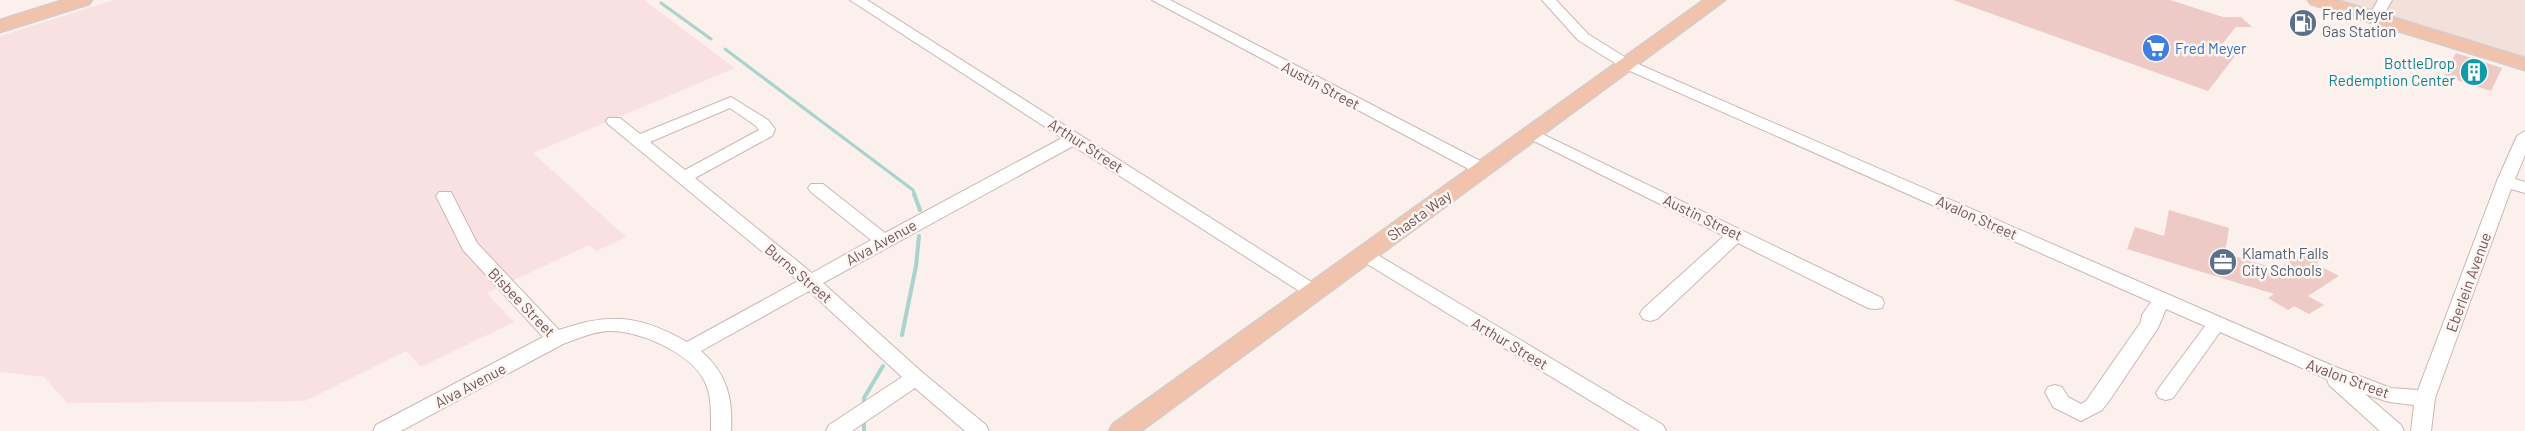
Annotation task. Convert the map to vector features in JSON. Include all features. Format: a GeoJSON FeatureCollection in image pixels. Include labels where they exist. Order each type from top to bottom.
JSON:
{"type":"FeatureCollection","features":[{"type":"Feature","properties":{"kind":"main road"},"geometry":{"type":"LineString","coordinates":[[0,26],[83,0]]}},
{"type":"Feature","properties":{"kind":"main road","name":"Shasta Way"},"geometry":{"type":"LineString","coordinates":[[1122,431],[1716,0]]}},
{"type":"Feature","properties":{"kind":"main road"},"geometry":{"type":"LineString","coordinates":[[2317,0],[2525,64]]}},
{"type":"Feature","properties":{"kind":"street","name":"Arthur Street"},"geometry":{"type":"LineString","coordinates":[[857,0],[1314,292]]}},
{"type":"Feature","properties":{"kind":"street","name":"Austin Street"},"geometry":{"type":"LineString","coordinates":[[1159,0],[1482,169]]}},
{"type":"Feature","properties":{"kind":"street","name":"Avalon Street"},"geometry":{"type":"LineString","coordinates":[[1549,0],[1580,37],[1596,49],[1626,64],[2326,371],[2389,395],[2425,398]]}},
{"type":"Feature","properties":{"kind":"street"},"geometry":{"type":"LineString","coordinates":[[2375,18],[2385,0]]}},
{"type":"Feature","properties":{"kind":"street"},"geometry":{"type":"LineString","coordinates":[[638,141],[731,102],[762,123],[767,130],[766,133],[683,178]]}},
{"type":"Feature","properties":{"kind":"street","name":"Burns Street"},"geometry":{"type":"LineString","coordinates":[[614,121],[811,282],[916,378],[979,431]]}},
{"type":"Feature","properties":{"kind":"street","name":"Austin Street"},"geometry":{"type":"LineString","coordinates":[[1532,134],[1875,303]]}},
{"type":"Feature","properties":{"kind":"street","name":"Eberlein Avenue"},"geometry":{"type":"LineString","coordinates":[[2421,431],[2425,398],[2505,181],[2525,136]]}},
{"type":"Feature","properties":{"kind":"street","name":"Alva Avenue"},"geometry":{"type":"LineString","coordinates":[[688,350],[1075,138]]}},
{"type":"Feature","properties":{"kind":"street"},"geometry":{"type":"LineString","coordinates":[[2505,181],[2525,188]]}},
{"type":"Feature","properties":{"kind":"street"},"geometry":{"type":"LineString","coordinates":[[817,188],[884,241]]}},
{"type":"Feature","properties":{"kind":"street","name":"Bisbee Street"},"geometry":{"type":"LineString","coordinates":[[445,196],[469,246],[556,339],[583,329],[612,324],[650,331],[688,350],[714,378],[722,417],[721,431]]}},
{"type":"Feature","properties":{"kind":"street"},"geometry":{"type":"LineString","coordinates":[[1650,314],[1737,234]]}},
{"type":"Feature","properties":{"kind":"street","name":"Arthur Street"},"geometry":{"type":"LineString","coordinates":[[1365,255],[1656,431]]}},
{"type":"Feature","properties":{"kind":"street"},"geometry":{"type":"LineString","coordinates":[[2055,392],[2060,402],[2081,413],[2095,405],[2096,400],[2102,396],[2151,323],[2152,316],[2163,299]]}},
{"type":"Feature","properties":{"kind":"street"},"geometry":{"type":"LineString","coordinates":[[2166,393],[2218,323]]}},
{"type":"Feature","properties":{"kind":"street","name":"Alva Avenue"},"geometry":{"type":"LineString","coordinates":[[383,431],[556,339]]}},
{"type":"Feature","properties":{"kind":"street"},"geometry":{"type":"LineString","coordinates":[[2326,371],[2394,431]]}},
{"type":"Feature","properties":{"kind":"street"},"geometry":{"type":"LineString","coordinates":[[836,431],[916,378]]}},
{"type":"Feature","properties":{"kind":"shaded area"},"geometry":{"type":"Polygon","coordinates":[[[114,0],[644,0],[735,68],[533,153],[626,237],[596,251],[589,245],[487,293],[514,322],[421,367],[406,351],[305,401],[67,403],[44,377],[0,372],[0,36],[114,0]]]}},
{"type":"Feature","properties":{"kind":"shaded area"},"geometry":{"type":"Polygon","coordinates":[[[2335,0],[2525,0],[2525,58],[2335,0]]]}},
{"type":"Feature","properties":{"kind":"building","name":"Fred Meyer"},"geometry":{"type":"Polygon","coordinates":[[[1953,0],[2170,0],[2223,17],[2241,17],[2252,27],[2236,27],[2222,44],[2235,56],[2208,91],[1953,0]]]}},
{"type":"Feature","properties":{"kind":"building","name":"BottleDrop Redemption Center"},"geometry":{"type":"Polygon","coordinates":[[[2456,53],[2502,68],[2491,91],[2444,76],[2456,53]]]}},
{"type":"Feature","properties":{"kind":"building","name":"Klamath Falls City Schools"},"geometry":{"type":"Polygon","coordinates":[[[2169,210],[2229,228],[2225,253],[2277,269],[2306,251],[2321,260],[2316,264],[2339,276],[2308,296],[2324,305],[2309,314],[2294,306],[2288,310],[2268,298],[2274,294],[2127,249],[2135,227],[2164,236],[2169,210]]]}},
{"type":"Feature","properties":{"kind":"waterway"},"geometry":{"type":"LineString","coordinates":[[661,3],[711,39]]}},
{"type":"Feature","properties":{"kind":"waterway"},"geometry":{"type":"LineString","coordinates":[[725,49],[913,190],[915,195]]}},
{"type":"Feature","properties":{"kind":"waterway"},"geometry":{"type":"LineString","coordinates":[[914,194],[920,210]]}},
{"type":"Feature","properties":{"kind":"waterway"},"geometry":{"type":"LineString","coordinates":[[902,335],[916,266],[919,236]]}},
{"type":"Feature","properties":{"kind":"waterway"},"geometry":{"type":"LineString","coordinates":[[864,406],[864,398],[883,366]]}},
{"type":"Feature","properties":{"kind":"waterway"},"geometry":{"type":"LineString","coordinates":[[864,418],[864,431]]}},
{"type":"Feature","properties":{"kind":"place","name":"Fred Meyer Gas Station"},"geometry":{"type":"Point","coordinates":[2303,23]}},
{"type":"Feature","properties":{"kind":"place","name":"Fred Meyer"},"geometry":{"type":"Point","coordinates":[2156,48]}},
{"type":"Feature","properties":{"kind":"place","name":"BottleDrop Redemption Center"},"geometry":{"type":"Point","coordinates":[2474,72]}},
{"type":"Feature","properties":{"kind":"place","name":"Klamath Falls City Schools"},"geometry":{"type":"Point","coordinates":[2223,262]}}]}
